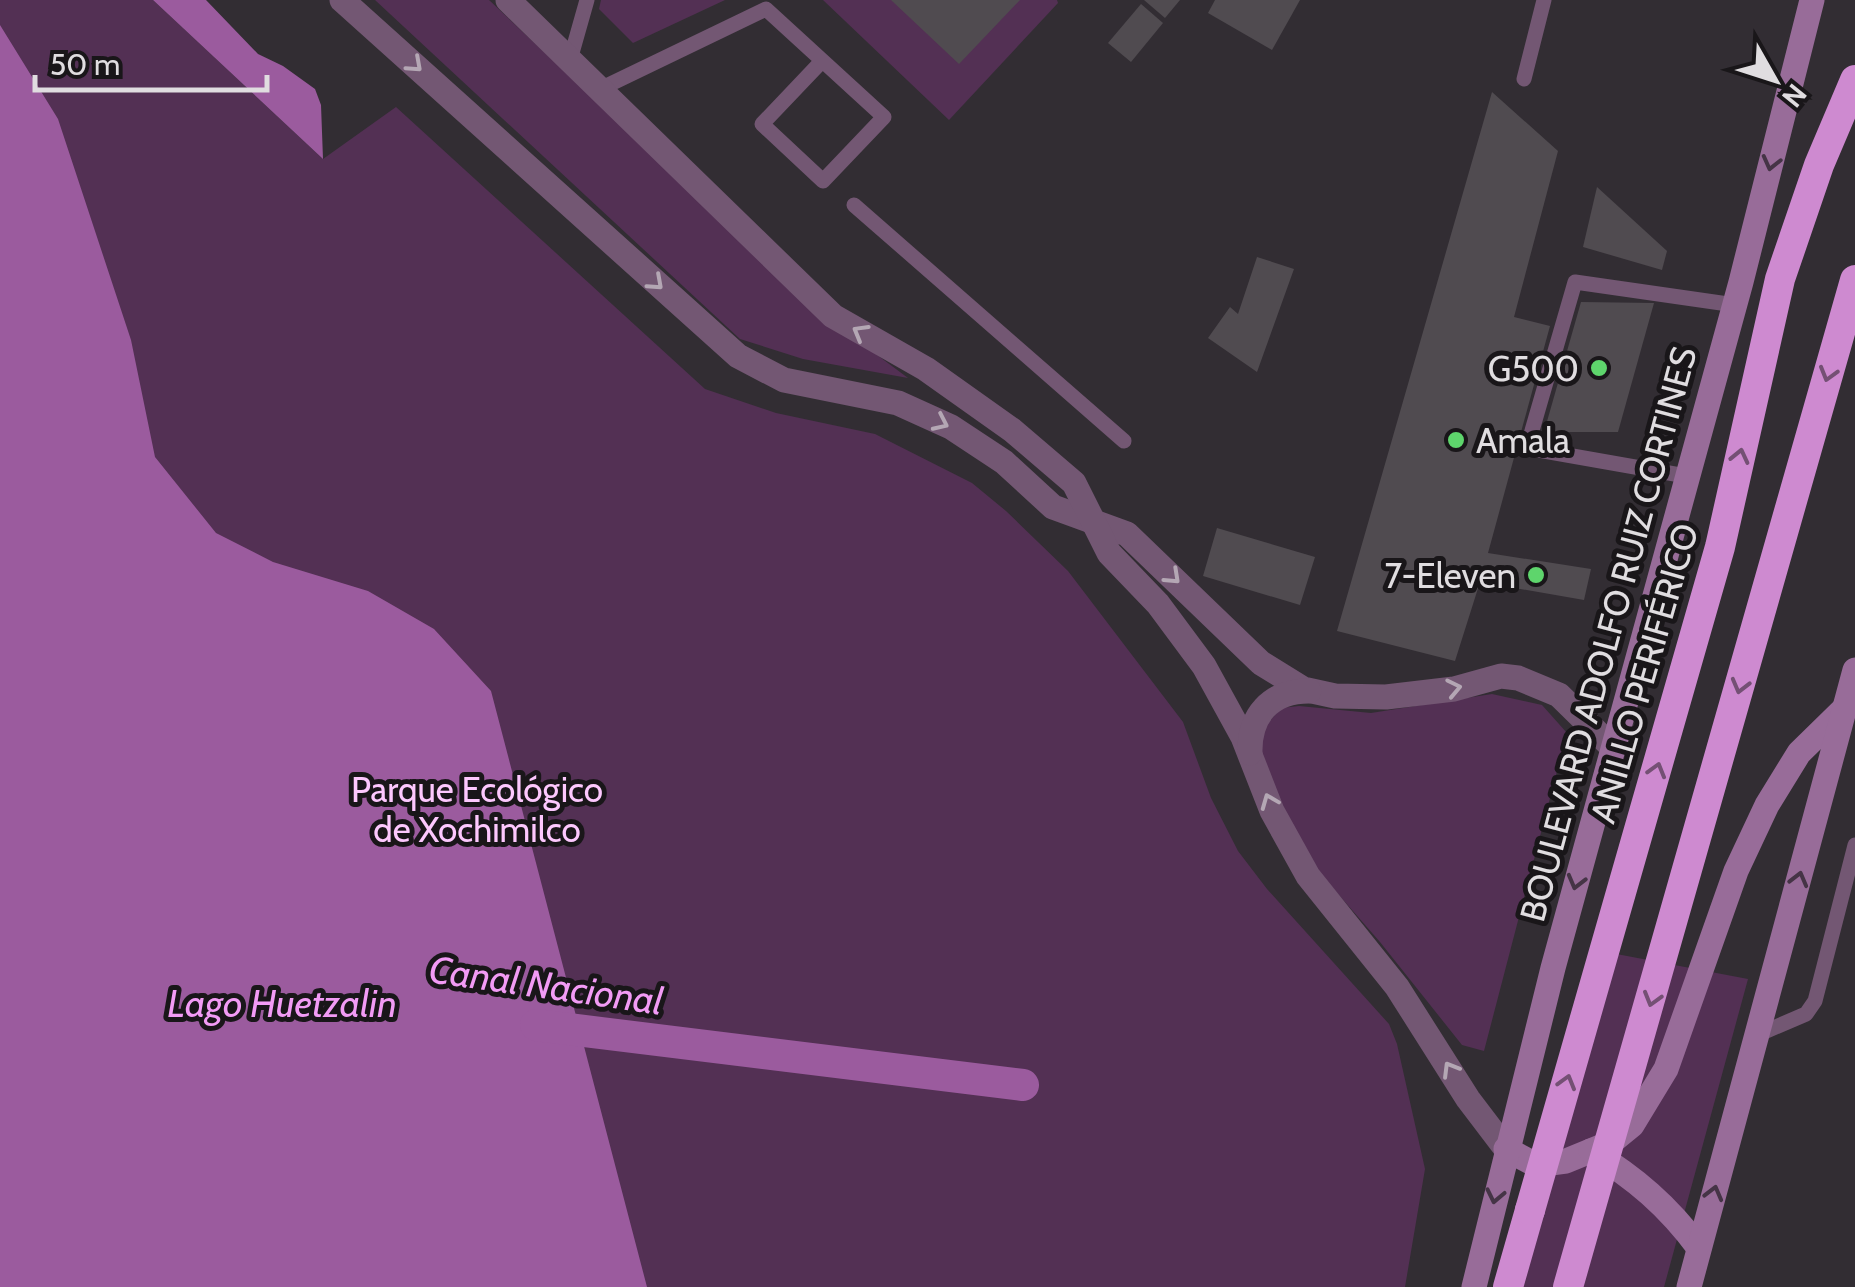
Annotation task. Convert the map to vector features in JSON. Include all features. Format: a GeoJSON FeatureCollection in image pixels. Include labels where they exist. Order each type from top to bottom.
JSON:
{"type":"FeatureCollection","features":[{"type":"Feature","properties":{"kind":"highway","name":"ANILLO PERIFÉRICO"},"geometry":{"type":"LineString","coordinates":[[1508,1287],[1720,546],[1780,279],[1812,184],[1855,80]]}},
{"type":"Feature","properties":{"kind":"highway"},"geometry":{"type":"LineString","coordinates":[[1568,1287],[1855,280]]}},
{"type":"Feature","properties":{"kind":"main road","name":"BOULEVARD ADOLFO RUIZ CORTINES"},"geometry":{"type":"LineString","coordinates":[[1474,1287],[1506,1149],[1734,305],[1812,0]]}},
{"type":"Feature","properties":{"kind":"main road"},"geometry":{"type":"LineString","coordinates":[[1689,1287],[1850,707],[1855,670]]}},
{"type":"Feature","properties":{"kind":"main road"},"geometry":{"type":"LineString","coordinates":[[1506,1149],[1536,1165],[1566,1160],[1610,1143],[1632,1125],[1659,1080],[1736,871],[1767,805],[1799,754],[1850,707]]}},
{"type":"Feature","properties":{"kind":"main road"},"geometry":{"type":"LineString","coordinates":[[1591,1151],[1648,1189],[1674,1213],[1700,1248]]}},
{"type":"Feature","properties":{"kind":"street"},"geometry":{"type":"LineString","coordinates":[[342,0],[738,356],[784,380],[898,403],[951,427],[1004,462],[1054,507],[1126,534],[1274,673],[1319,693]]}},
{"type":"Feature","properties":{"kind":"street"},"geometry":{"type":"LineString","coordinates":[[508,0],[833,316],[926,369],[1012,430],[1074,483],[1109,553],[1158,604],[1204,666],[1250,754],[1272,811],[1308,876],[1397,987],[1468,1099],[1506,1149]]}},
{"type":"Feature","properties":{"kind":"street"},"geometry":{"type":"LineString","coordinates":[[1250,754],[1254,722],[1271,701],[1294,692],[1386,697],[1454,689],[1501,676],[1518,678],[1558,695],[1612,747]]}},
{"type":"Feature","properties":{"kind":"lane"},"geometry":{"type":"LineString","coordinates":[[570,60],[587,0]]}},
{"type":"Feature","properties":{"kind":"lane"},"geometry":{"type":"LineString","coordinates":[[1524,80],[1544,0]]}},
{"type":"Feature","properties":{"kind":"lane"},"geometry":{"type":"LineString","coordinates":[[600,89],[766,9],[884,117],[823,181],[762,124],[822,61]]}},
{"type":"Feature","properties":{"kind":"lane"},"geometry":{"type":"LineString","coordinates":[[854,204],[1124,442]]}},
{"type":"Feature","properties":{"kind":"lane"},"geometry":{"type":"LineString","coordinates":[[1686,476],[1527,448],[1575,282],[1734,305]]}},
{"type":"Feature","properties":{"kind":"lane"},"geometry":{"type":"LineString","coordinates":[[1757,1035],[1806,1014],[1815,1000],[1855,846]]}},
{"type":"Feature","properties":{"kind":"green space","name":"Parque Ecológico de Xochimilco"},"geometry":{"type":"Polygon","coordinates":[[[0,0],[153,0],[323,159],[396,107],[705,389],[776,413],[875,434],[972,483],[1006,511],[1068,571],[1183,722],[1211,798],[1238,851],[1267,889],[1389,1024],[1425,1169],[1405,1287],[0,1287],[0,0]]]}},
{"type":"Feature","properties":{"kind":"green space"},"geometry":{"type":"Polygon","coordinates":[[[375,0],[489,0],[818,311],[908,378],[803,359],[740,339],[375,0]]]}},
{"type":"Feature","properties":{"kind":"green space"},"geometry":{"type":"Polygon","coordinates":[[[601,0],[725,0],[633,43],[599,9],[601,0]]]}},
{"type":"Feature","properties":{"kind":"green space"},"geometry":{"type":"Polygon","coordinates":[[[823,0],[1057,0],[1058,3],[949,120],[823,0]]]}},
{"type":"Feature","properties":{"kind":"green space"},"geometry":{"type":"Polygon","coordinates":[[[1492,694],[1542,705],[1567,733],[1484,1051],[1462,1045],[1317,870],[1262,767],[1260,739],[1281,708],[1371,713],[1492,694]]]}},
{"type":"Feature","properties":{"kind":"green space"},"geometry":{"type":"Polygon","coordinates":[[[1606,952],[1748,979],[1664,1287],[1508,1287],[1606,952]]]}},
{"type":"Feature","properties":{"kind":"water"},"geometry":{"type":"Polygon","coordinates":[[[153,0],[206,0],[258,54],[315,89],[321,105],[323,159],[153,0]]]}},
{"type":"Feature","properties":{"kind":"water","name":"Lago Huetzalin"},"geometry":{"type":"Polygon","coordinates":[[[0,25],[58,119],[131,340],[155,457],[216,533],[273,562],[368,591],[434,629],[491,691],[647,1287],[0,1287],[0,25]]]}},
{"type":"Feature","properties":{"kind":"building"},"geometry":{"type":"Polygon","coordinates":[[[891,0],[1020,0],[959,64],[891,0]]]}},
{"type":"Feature","properties":{"kind":"building"},"geometry":{"type":"Polygon","coordinates":[[[1144,0],[1180,0],[1165,18],[1144,0]]]}},
{"type":"Feature","properties":{"kind":"building"},"geometry":{"type":"Polygon","coordinates":[[[1215,0],[1300,0],[1272,50],[1208,13],[1215,0]]]}},
{"type":"Feature","properties":{"kind":"building"},"geometry":{"type":"Polygon","coordinates":[[[1141,4],[1163,23],[1131,62],[1108,43],[1141,4]]]}},
{"type":"Feature","properties":{"kind":"building","name":"Amala"},"geometry":{"type":"Polygon","coordinates":[[[1492,92],[1558,151],[1514,317],[1550,326],[1488,553],[1591,569],[1584,600],[1480,582],[1455,661],[1337,631],[1492,92]]]}},
{"type":"Feature","properties":{"kind":"building"},"geometry":{"type":"Polygon","coordinates":[[[1597,187],[1667,251],[1662,270],[1583,247],[1597,187]]]}},
{"type":"Feature","properties":{"kind":"building"},"geometry":{"type":"Polygon","coordinates":[[[1257,257],[1294,269],[1257,372],[1208,338],[1230,307],[1238,314],[1257,257]]]}},
{"type":"Feature","properties":{"kind":"building","name":"G500"},"geometry":{"type":"Polygon","coordinates":[[[1581,302],[1654,303],[1618,432],[1544,432],[1581,302]]]}},
{"type":"Feature","properties":{"kind":"building"},"geometry":{"type":"Polygon","coordinates":[[[1217,528],[1315,557],[1300,605],[1203,576],[1217,528]]]}},
{"type":"Feature","properties":{"kind":"waterway","name":"Canal Nacional"},"geometry":{"type":"LineString","coordinates":[[536,1025],[1023,1085]]}},
{"type":"Feature","properties":{"kind":"place","name":"G500"},"geometry":{"type":"Point","coordinates":[1599,368]}},
{"type":"Feature","properties":{"kind":"place","name":"Amala"},"geometry":{"type":"Point","coordinates":[1456,440]}},
{"type":"Feature","properties":{"kind":"place","name":"7-Eleven"},"geometry":{"type":"Point","coordinates":[1536,575]}}]}
